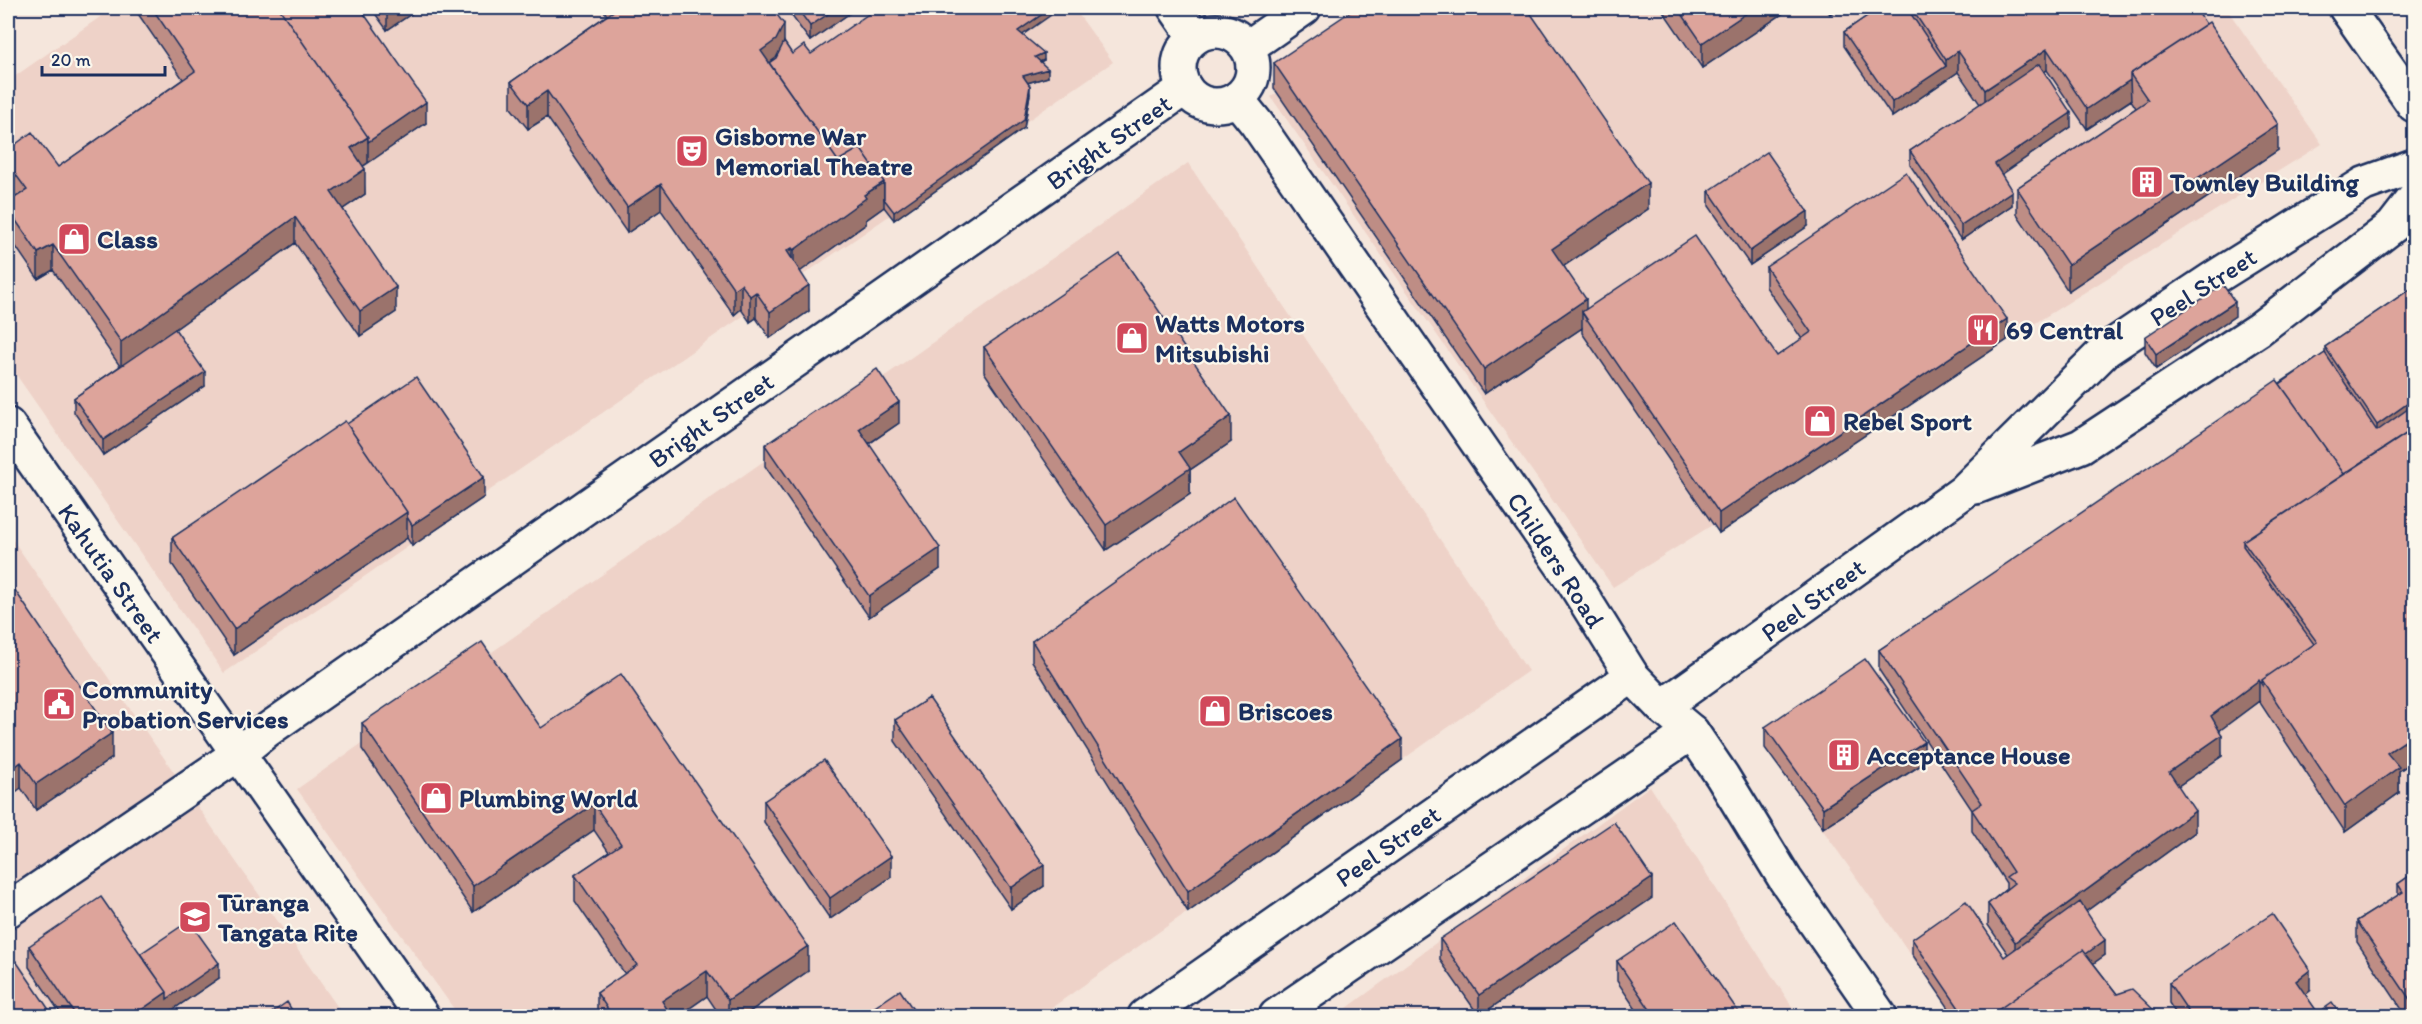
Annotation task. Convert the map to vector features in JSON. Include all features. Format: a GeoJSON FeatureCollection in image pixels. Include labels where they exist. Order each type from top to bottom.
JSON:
{"type":"FeatureCollection","features":[{"type":"Feature","properties":{"kind":"street"},"geometry":{"type":"LineString","coordinates":[[1175,8],[1195,37]]}},
{"type":"Feature","properties":{"kind":"street"},"geometry":{"type":"LineString","coordinates":[[1248,47],[1304,8]]}},
{"type":"Feature","properties":{"kind":"street"},"geometry":{"type":"LineString","coordinates":[[2346,8],[2415,105]]}},
{"type":"Feature","properties":{"kind":"street"},"geometry":{"type":"LineString","coordinates":[[1209,31],[1224,31],[1237,36],[1248,47],[1253,61],[1252,75],[1247,89],[1237,99],[1223,104],[1208,105],[1195,99],[1185,88],[1179,74],[1179,60],[1185,46],[1195,37],[1209,31]]}},
{"type":"Feature","properties":{"kind":"street","name":"Bright Street"},"geometry":{"type":"LineString","coordinates":[[8,910],[238,754],[266,731],[1185,88]]}},
{"type":"Feature","properties":{"kind":"street","name":"Childers Road"},"geometry":{"type":"LineString","coordinates":[[1237,99],[1257,124],[1571,578],[1632,676],[1662,707],[1692,732],[1722,776],[1785,879],[1880,1017]]}},
{"type":"Feature","properties":{"kind":"street","name":"Peel Street"},"geometry":{"type":"LineString","coordinates":[[1662,707],[1963,492],[2106,350],[2214,278],[2364,184],[2415,166]]}},
{"type":"Feature","properties":{"kind":"street","name":"Peel Street"},"geometry":{"type":"LineString","coordinates":[[1963,492],[2081,446],[2259,329],[2393,226],[2415,199]]}},
{"type":"Feature","properties":{"kind":"street","name":"Kahutia Street"},"geometry":{"type":"LineString","coordinates":[[8,425],[422,1017]]}},
{"type":"Feature","properties":{"kind":"street","name":"Peel Street"},"geometry":{"type":"LineString","coordinates":[[1145,1017],[1632,676]]}},
{"type":"Feature","properties":{"kind":"street"},"geometry":{"type":"LineString","coordinates":[[1276,1017],[1692,732]]}},
{"type":"Feature","properties":{"kind":"shaded area"},"geometry":{"type":"Polygon","coordinates":[[[113,8],[1074,8],[1113,62],[224,673],[8,363],[8,81],[113,8]]]}},
{"type":"Feature","properties":{"kind":"shaded area"},"geometry":{"type":"Polygon","coordinates":[[[1405,8],[2226,8],[2322,144],[1613,587],[1271,97],[1405,8]]]}},
{"type":"Feature","properties":{"kind":"shaded area"},"geometry":{"type":"Polygon","coordinates":[[[1188,163],[1528,671],[1040,1016],[459,1016],[297,789],[1188,163]]]}},
{"type":"Feature","properties":{"kind":"shaded area"},"geometry":{"type":"Polygon","coordinates":[[[2414,307],[2414,1016],[1954,1016],[1765,748],[2414,307]]]}},
{"type":"Feature","properties":{"kind":"shaded area"},"geometry":{"type":"Polygon","coordinates":[[[8,533],[223,843],[344,1016],[8,1016],[8,533]]]}},
{"type":"Feature","properties":{"kind":"shaded area"},"geometry":{"type":"Polygon","coordinates":[[[1650,786],[1798,1016],[1336,1016],[1650,786]]]}},
{"type":"Feature","properties":{"kind":"building"},"geometry":{"type":"Polygon","coordinates":[[[152,8],[279,8],[368,137],[351,148],[365,169],[331,192],[396,287],[360,311],[295,217],[121,342],[53,245],[38,253],[8,209],[8,202],[27,190],[8,164],[8,150],[32,132],[58,167],[195,71],[152,8]]]}},
{"type":"Feature","properties":{"kind":"building"},"geometry":{"type":"Polygon","coordinates":[[[279,8],[360,8],[426,102],[368,142],[368,137],[279,8]]]}},
{"type":"Feature","properties":{"kind":"building","name":"Gisborne War Memorial Theatre"},"geometry":{"type":"Polygon","coordinates":[[[618,8],[772,8],[784,24],[776,40],[761,51],[838,161],[860,148],[884,182],[864,195],[866,198],[794,250],[792,248],[787,251],[809,285],[770,312],[756,292],[750,296],[741,284],[734,289],[661,184],[627,207],[547,91],[528,104],[511,82],[618,8]]]}},
{"type":"Feature","properties":{"kind":"building"},"geometry":{"type":"Polygon","coordinates":[[[797,8],[837,8],[810,26],[797,8]]]}},
{"type":"Feature","properties":{"kind":"building"},"geometry":{"type":"Polygon","coordinates":[[[877,8],[1051,8],[1018,31],[1044,53],[1035,57],[1048,69],[1023,76],[1030,86],[1024,120],[894,212],[884,199],[884,182],[860,148],[838,161],[769,63],[776,58],[784,42],[792,54],[804,45],[811,54],[877,8]]]}},
{"type":"Feature","properties":{"kind":"building"},"geometry":{"type":"Polygon","coordinates":[[[1356,8],[1527,8],[1648,183],[1552,249],[1586,299],[1484,369],[1274,63],[1356,8]]]}},
{"type":"Feature","properties":{"kind":"building"},"geometry":{"type":"Polygon","coordinates":[[[1678,8],[1754,8],[1702,43],[1678,8]]]}},
{"type":"Feature","properties":{"kind":"building"},"geometry":{"type":"Polygon","coordinates":[[[1879,8],[1907,8],[1946,66],[1892,102],[1844,32],[1879,8]]]}},
{"type":"Feature","properties":{"kind":"building"},"geometry":{"type":"Polygon","coordinates":[[[1911,8],[2195,8],[2206,24],[2130,74],[2130,80],[2087,109],[2047,49],[1985,90],[1958,51],[1946,60],[1911,8]]]}},
{"type":"Feature","properties":{"kind":"building","name":"Townley Building"},"geometry":{"type":"Polygon","coordinates":[[[2209,22],[2278,124],[2068,265],[2017,188],[2148,100],[2130,74],[2209,22]]]}},
{"type":"Feature","properties":{"kind":"building"},"geometry":{"type":"Polygon","coordinates":[[[2039,64],[2071,113],[1995,164],[2012,191],[1961,225],[1910,151],[2039,64]]]}},
{"type":"Feature","properties":{"kind":"building"},"geometry":{"type":"Polygon","coordinates":[[[1767,152],[1808,211],[1750,251],[1709,191],[1767,152]]]}},
{"type":"Feature","properties":{"kind":"building"},"geometry":{"type":"Polygon","coordinates":[[[1906,172],[2007,319],[1719,513],[1582,312],[1695,236],[1777,356],[1811,332],[1766,267],[1906,172]]]}},
{"type":"Feature","properties":{"kind":"building"},"geometry":{"type":"Polygon","coordinates":[[[1120,254],[1231,416],[1179,452],[1190,468],[1106,525],[984,347],[1120,254]]]}},
{"type":"Feature","properties":{"kind":"building"},"geometry":{"type":"Polygon","coordinates":[[[2223,285],[2235,302],[2156,354],[2145,337],[2223,285]]]}},
{"type":"Feature","properties":{"kind":"building"},"geometry":{"type":"Polygon","coordinates":[[[2415,286],[2415,398],[2377,425],[2325,347],[2415,286]]]}},
{"type":"Feature","properties":{"kind":"building"},"geometry":{"type":"Polygon","coordinates":[[[175,329],[205,372],[103,440],[74,398],[175,329]]]}},
{"type":"Feature","properties":{"kind":"building"},"geometry":{"type":"Polygon","coordinates":[[[2325,353],[2377,431],[2415,404],[2415,428],[2344,474],[2280,384],[2325,353]]]}},
{"type":"Feature","properties":{"kind":"building"},"geometry":{"type":"Polygon","coordinates":[[[877,369],[899,402],[859,429],[940,548],[869,596],[765,445],[877,369]]]}},
{"type":"Feature","properties":{"kind":"building"},"geometry":{"type":"Polygon","coordinates":[[[416,377],[484,477],[412,525],[407,512],[347,424],[416,377]]]}},
{"type":"Feature","properties":{"kind":"building"},"geometry":{"type":"Polygon","coordinates":[[[2277,380],[2344,474],[2243,541],[2243,546],[2314,644],[2262,680],[2262,685],[2259,680],[2211,716],[2222,735],[2169,772],[2195,811],[2015,942],[1988,904],[2014,883],[2006,877],[2013,872],[1972,810],[1982,803],[1879,650],[2277,380]]]}},
{"type":"Feature","properties":{"kind":"building"},"geometry":{"type":"Polygon","coordinates":[[[345,421],[407,512],[234,629],[172,538],[345,421]]]}},
{"type":"Feature","properties":{"kind":"building"},"geometry":{"type":"Polygon","coordinates":[[[2415,428],[2415,734],[2387,753],[2399,767],[2345,806],[2262,680],[2317,642],[2243,541],[2415,428]]]}},
{"type":"Feature","properties":{"kind":"building","name":"Briscoes"},"geometry":{"type":"Polygon","coordinates":[[[1234,497],[1402,739],[1188,891],[1032,641],[1234,497]]]}},
{"type":"Feature","properties":{"kind":"building"},"geometry":{"type":"Polygon","coordinates":[[[8,580],[112,733],[36,784],[21,762],[8,772],[8,580]]]}},
{"type":"Feature","properties":{"kind":"building"},"geometry":{"type":"Polygon","coordinates":[[[482,642],[541,728],[621,674],[808,946],[728,1000],[707,971],[662,1001],[672,1017],[613,1017],[597,993],[637,965],[575,875],[621,844],[594,804],[473,886],[362,723],[482,642]]]}},
{"type":"Feature","properties":{"kind":"building","name":"Acceptance House"},"geometry":{"type":"Polygon","coordinates":[[[1865,659],[1924,742],[1823,808],[1765,727],[1865,659]]]}},
{"type":"Feature","properties":{"kind":"building"},"geometry":{"type":"Polygon","coordinates":[[[929,698],[1044,865],[1011,888],[895,720],[929,698]]]}},
{"type":"Feature","properties":{"kind":"building"},"geometry":{"type":"Polygon","coordinates":[[[824,760],[891,856],[830,898],[764,801],[824,760]]]}},
{"type":"Feature","properties":{"kind":"building"},"geometry":{"type":"Polygon","coordinates":[[[1614,822],[1652,878],[1479,995],[1440,939],[1614,822]]]}},
{"type":"Feature","properties":{"kind":"building"},"geometry":{"type":"Polygon","coordinates":[[[2415,872],[2415,1007],[2357,921],[2403,892],[2398,884],[2415,872]]]}},
{"type":"Feature","properties":{"kind":"building"},"geometry":{"type":"Polygon","coordinates":[[[101,897],[167,992],[131,1017],[77,1017],[29,946],[101,897]]]}},
{"type":"Feature","properties":{"kind":"building"},"geometry":{"type":"Polygon","coordinates":[[[1966,901],[2004,957],[2080,902],[2105,940],[2086,954],[2083,950],[1988,1017],[1965,1017],[1912,939],[1966,901]]]}},
{"type":"Feature","properties":{"kind":"building"},"geometry":{"type":"Polygon","coordinates":[[[2272,914],[2310,970],[2296,981],[2318,1013],[2332,1003],[2342,1017],[2192,1017],[2169,983],[2272,914]]]}},
{"type":"Feature","properties":{"kind":"building"},"geometry":{"type":"Polygon","coordinates":[[[189,921],[219,963],[167,999],[167,992],[140,954],[189,921]]]}},
{"type":"Feature","properties":{"kind":"building"},"geometry":{"type":"Polygon","coordinates":[[[1676,921],[1742,1017],[1655,1017],[1617,961],[1676,921]]]}},
{"type":"Feature","properties":{"kind":"building"},"geometry":{"type":"Polygon","coordinates":[[[2083,950],[2117,994],[2132,989],[2161,1017],[1988,1017],[2083,950]]]}},
{"type":"Feature","properties":{"kind":"building"},"geometry":{"type":"Polygon","coordinates":[[[16,961],[54,1017],[8,1017],[8,966],[16,961]]]}},
{"type":"Feature","properties":{"kind":"building"},"geometry":{"type":"Polygon","coordinates":[[[900,990],[918,1017],[860,1017],[900,990]]]}},
{"type":"Feature","properties":{"kind":"building"},"geometry":{"type":"Polygon","coordinates":[[[287,1002],[296,1017],[266,1017],[287,1002]]]}},
{"type":"Feature","properties":{"kind":"place","name":"Gisborne War Memorial Theatre"},"geometry":{"type":"Point","coordinates":[692,151]}},
{"type":"Feature","properties":{"kind":"place","name":"Townley Building"},"geometry":{"type":"Point","coordinates":[2147,182]}},
{"type":"Feature","properties":{"kind":"place","name":"Class"},"geometry":{"type":"Point","coordinates":[74,239]}},
{"type":"Feature","properties":{"kind":"place","name":"69 Central"},"geometry":{"type":"Point","coordinates":[1983,330]}},
{"type":"Feature","properties":{"kind":"place","name":"Watts Motors Mitsubishi"},"geometry":{"type":"Point","coordinates":[1132,338]}},
{"type":"Feature","properties":{"kind":"place","name":"Rebel Sport"},"geometry":{"type":"Point","coordinates":[1820,421]}},
{"type":"Feature","properties":{"kind":"place","name":"Community Probation Services"},"geometry":{"type":"Point","coordinates":[59,704]}},
{"type":"Feature","properties":{"kind":"place","name":"Briscoes"},"geometry":{"type":"Point","coordinates":[1215,711]}},
{"type":"Feature","properties":{"kind":"place","name":"Acceptance House"},"geometry":{"type":"Point","coordinates":[1844,755]}},
{"type":"Feature","properties":{"kind":"place","name":"Plumbing World"},"geometry":{"type":"Point","coordinates":[436,798]}},
{"type":"Feature","properties":{"kind":"place","name":"Tūranga Tangata Rite"},"geometry":{"type":"Point","coordinates":[195,917]}}]}
